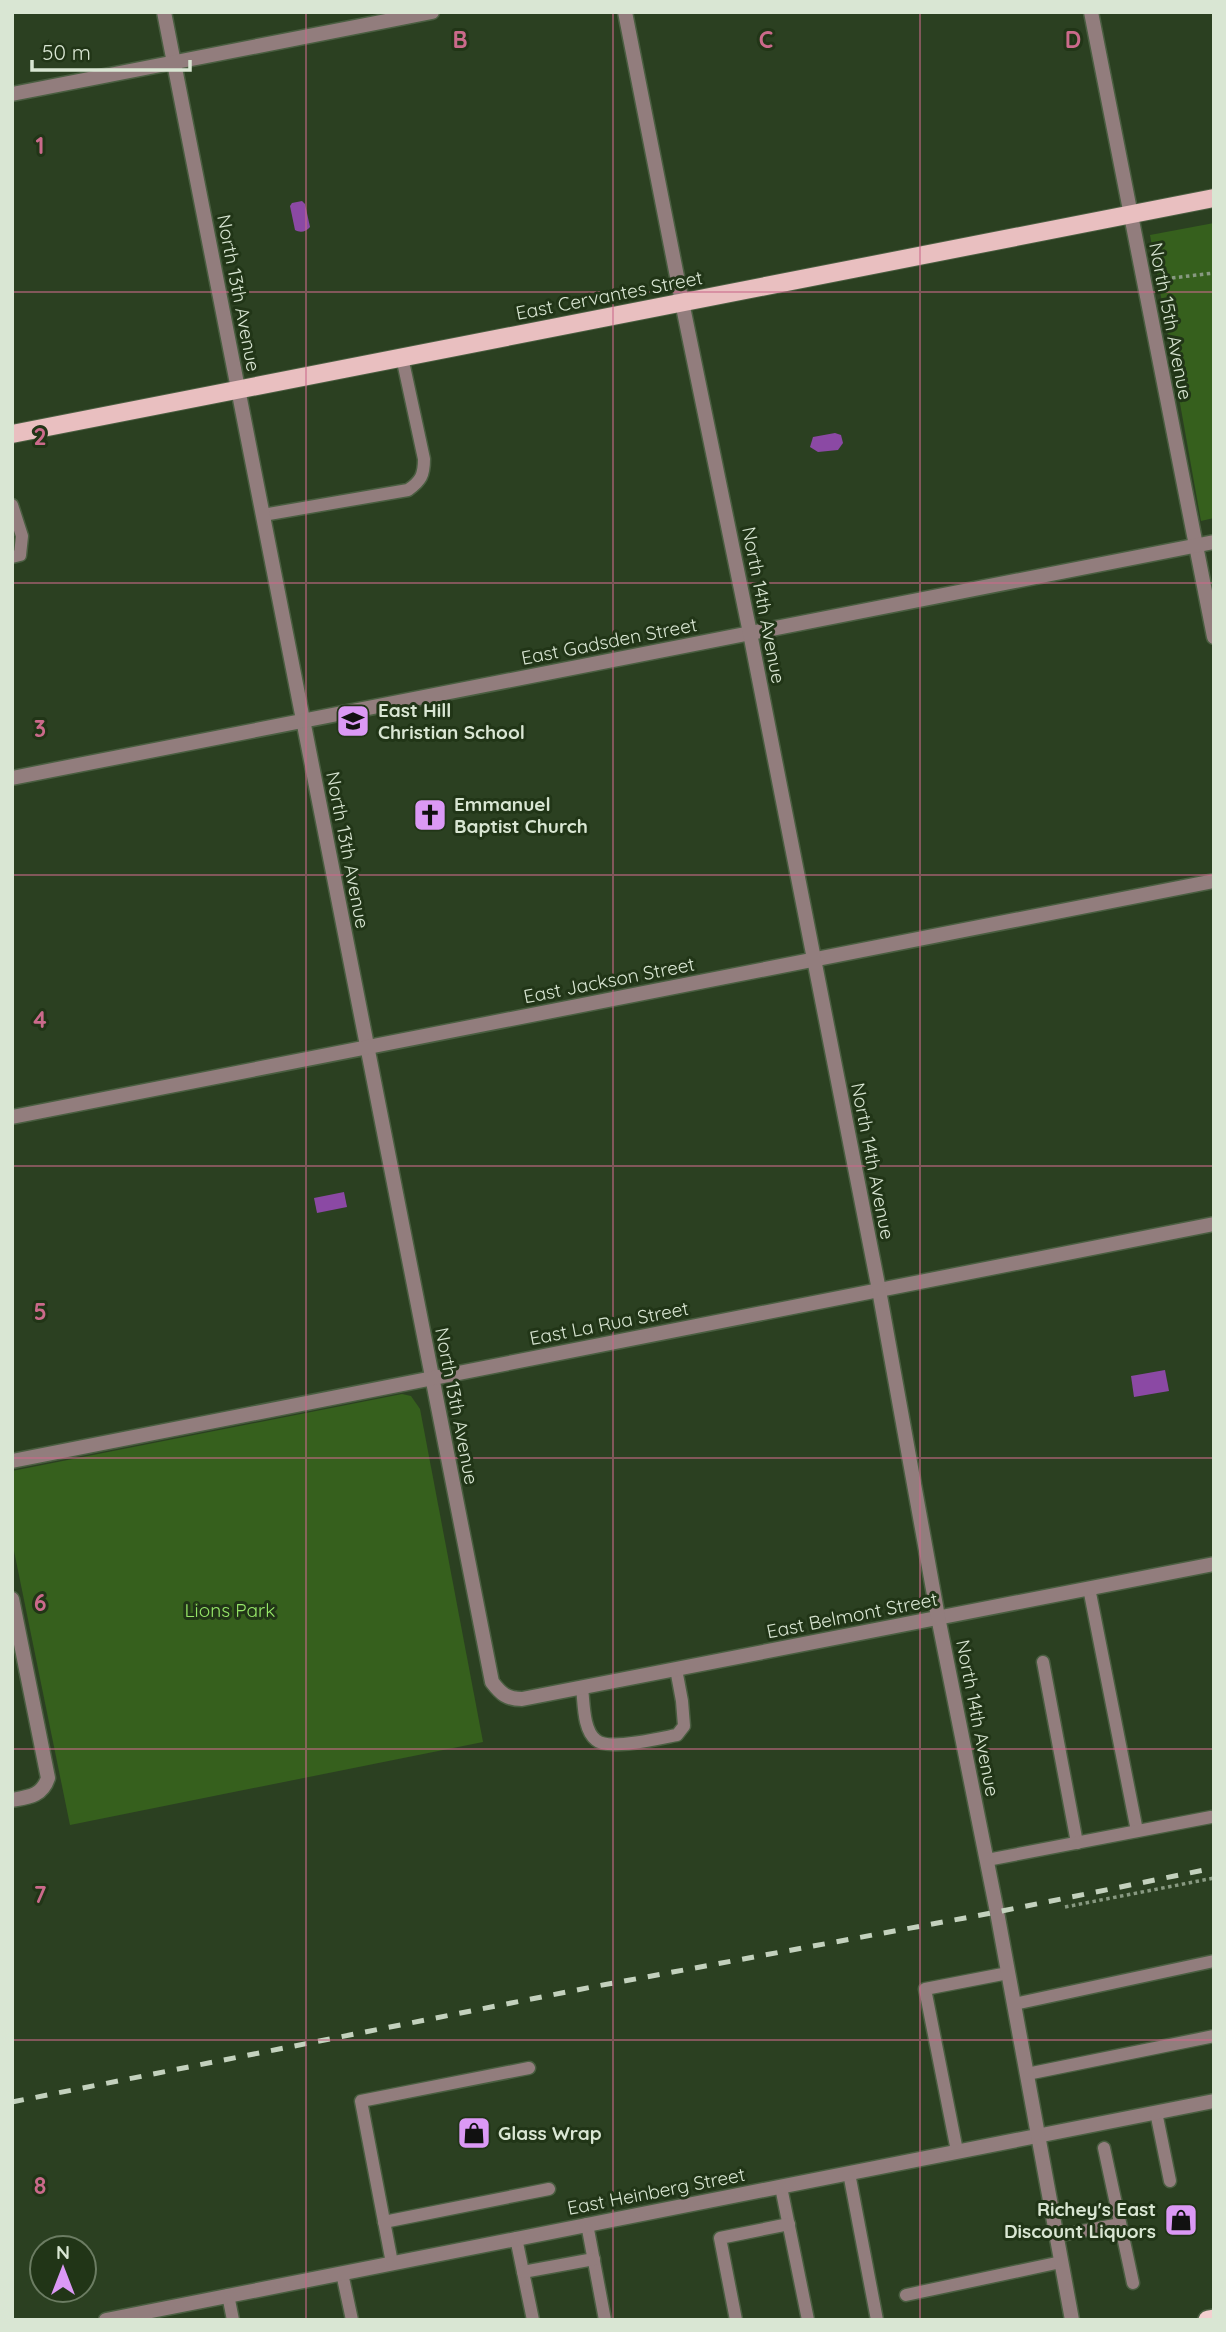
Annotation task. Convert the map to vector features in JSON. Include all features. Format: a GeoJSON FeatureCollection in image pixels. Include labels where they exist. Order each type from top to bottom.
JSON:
{"type":"FeatureCollection","features":[{"type":"Feature","properties":{"kind":"highway"},"geometry":{"type":"LineString","coordinates":[[1208,2320],[1214,2319]]}},
{"type":"Feature","properties":{"kind":"main road","name":"East Cervantes Street"},"geometry":{"type":"LineString","coordinates":[[12,434],[1214,198]]}},
{"type":"Feature","properties":{"kind":"street","name":"North 13th Avenue"},"geometry":{"type":"LineString","coordinates":[[164,12],[492,1682],[500,1693]]}},
{"type":"Feature","properties":{"kind":"street"},"geometry":{"type":"LineString","coordinates":[[12,94],[432,12]]}},
{"type":"Feature","properties":{"kind":"street","name":"North 14th Avenue"},"geometry":{"type":"LineString","coordinates":[[625,12],[879,1290],[938,1617],[987,1860],[1073,2320]]}},
{"type":"Feature","properties":{"kind":"street","name":"North 15th Avenue"},"geometry":{"type":"LineString","coordinates":[[1091,12],[1214,637]]}},
{"type":"Feature","properties":{"kind":"street","name":"East Gadsden Street"},"geometry":{"type":"LineString","coordinates":[[12,778],[1214,542]]}},
{"type":"Feature","properties":{"kind":"street","name":"East Jackson Street"},"geometry":{"type":"LineString","coordinates":[[12,1117],[1214,881]]}},
{"type":"Feature","properties":{"kind":"street","name":"East La Rua Street"},"geometry":{"type":"LineString","coordinates":[[12,1461],[1214,1224]]}},
{"type":"Feature","properties":{"kind":"street","name":"East Belmont Street"},"geometry":{"type":"LineString","coordinates":[[500,1693],[509,1699],[522,1699],[1214,1564]]}},
{"type":"Feature","properties":{"kind":"street"},"geometry":{"type":"LineString","coordinates":[[12,1599],[48,1778],[45,1788],[37,1795],[12,1800]]}},
{"type":"Feature","properties":{"kind":"street","name":"East Heinberg Street"},"geometry":{"type":"LineString","coordinates":[[106,2320],[1214,2101]]}},
{"type":"Feature","properties":{"kind":"lane"},"geometry":{"type":"LineString","coordinates":[[262,515],[408,490],[419,482],[424,474],[424,459],[402,357]]}},
{"type":"Feature","properties":{"kind":"lane"},"geometry":{"type":"LineString","coordinates":[[12,505],[22,536],[16,556]]}},
{"type":"Feature","properties":{"kind":"lane"},"geometry":{"type":"LineString","coordinates":[[1090,1588],[1138,1831]]}},
{"type":"Feature","properties":{"kind":"lane"},"geometry":{"type":"LineString","coordinates":[[1043,1662],[1077,1843]]}},
{"type":"Feature","properties":{"kind":"lane"},"geometry":{"type":"LineString","coordinates":[[582,1688],[587,1723],[594,1739],[602,1744],[625,1744],[677,1735],[684,1726],[676,1669]]}},
{"type":"Feature","properties":{"kind":"lane"},"geometry":{"type":"LineString","coordinates":[[987,1860],[1211,1817]]}},
{"type":"Feature","properties":{"kind":"lane"},"geometry":{"type":"LineString","coordinates":[[1014,2004],[1214,1961]]}},
{"type":"Feature","properties":{"kind":"lane"},"geometry":{"type":"LineString","coordinates":[[957,2151],[925,1989],[1008,1973]]}},
{"type":"Feature","properties":{"kind":"lane"},"geometry":{"type":"LineString","coordinates":[[1027,2074],[1214,2036]]}},
{"type":"Feature","properties":{"kind":"lane"},"geometry":{"type":"LineString","coordinates":[[392,2263],[361,2101],[529,2068]]}},
{"type":"Feature","properties":{"kind":"lane"},"geometry":{"type":"LineString","coordinates":[[1156,2112],[1170,2181]]}},
{"type":"Feature","properties":{"kind":"lane"},"geometry":{"type":"LineString","coordinates":[[1104,2148],[1133,2283]]}},
{"type":"Feature","properties":{"kind":"lane"},"geometry":{"type":"LineString","coordinates":[[849,2173],[877,2320]]}},
{"type":"Feature","properties":{"kind":"lane"},"geometry":{"type":"LineString","coordinates":[[781,2187],[808,2320]]}},
{"type":"Feature","properties":{"kind":"lane"},"geometry":{"type":"LineString","coordinates":[[384,2222],[549,2189]]}},
{"type":"Feature","properties":{"kind":"lane"},"geometry":{"type":"LineString","coordinates":[[587,2224],[605,2320]]}},
{"type":"Feature","properties":{"kind":"lane"},"geometry":{"type":"LineString","coordinates":[[736,2320],[720,2238],[789,2224]]}},
{"type":"Feature","properties":{"kind":"lane"},"geometry":{"type":"LineString","coordinates":[[1056,2236],[1120,2224]]}},
{"type":"Feature","properties":{"kind":"lane"},"geometry":{"type":"LineString","coordinates":[[516,2238],[533,2320]]}},
{"type":"Feature","properties":{"kind":"lane"},"geometry":{"type":"LineString","coordinates":[[523,2272],[594,2259]]}},
{"type":"Feature","properties":{"kind":"lane"},"geometry":{"type":"LineString","coordinates":[[906,2295],[1061,2262]]}},
{"type":"Feature","properties":{"kind":"lane"},"geometry":{"type":"LineString","coordinates":[[342,2273],[352,2320]]}},
{"type":"Feature","properties":{"kind":"lane"},"geometry":{"type":"LineString","coordinates":[[228,2295],[233,2320]]}},
{"type":"Feature","properties":{"kind":"path"},"geometry":{"type":"LineString","coordinates":[[1172,278],[1214,273]]}},
{"type":"Feature","properties":{"kind":"path"},"geometry":{"type":"LineString","coordinates":[[1065,1908],[1214,1878]]}},
{"type":"Feature","properties":{"kind":"green space"},"geometry":{"type":"Polygon","coordinates":[[[1214,223],[1214,518],[1201,521],[1150,235],[1214,223]]]}},
{"type":"Feature","properties":{"kind":"green space","name":"Lions Park"},"geometry":{"type":"Polygon","coordinates":[[[402,1394],[411,1396],[420,1409],[483,1742],[70,1825],[12,1541],[12,1471],[402,1394]]]}},
{"type":"Feature","properties":{"kind":"shaded area"},"geometry":{"type":"Polygon","coordinates":[[[302,201],[310,227],[301,232],[295,230],[290,206],[302,201]]]}},
{"type":"Feature","properties":{"kind":"shaded area"},"geometry":{"type":"Polygon","coordinates":[[[835,433],[841,435],[843,443],[838,450],[818,452],[810,447],[813,437],[835,433]]]}},
{"type":"Feature","properties":{"kind":"shaded area"},"geometry":{"type":"Polygon","coordinates":[[[344,1192],[347,1207],[317,1213],[314,1198],[344,1192]]]}},
{"type":"Feature","properties":{"kind":"shaded area"},"geometry":{"type":"Polygon","coordinates":[[[1165,1370],[1169,1391],[1134,1397],[1131,1376],[1165,1370]]]}},
{"type":"Feature","properties":{"kind":"railway"},"geometry":{"type":"LineString","coordinates":[[12,2102],[1214,1868]]}},
{"type":"Feature","properties":{"kind":"place","name":"East Hill Christian School"},"geometry":{"type":"Point","coordinates":[353,721]}},
{"type":"Feature","properties":{"kind":"place","name":"Emmanuel Baptist Church"},"geometry":{"type":"Point","coordinates":[430,815]}},
{"type":"Feature","properties":{"kind":"place","name":"Glass Wrap"},"geometry":{"type":"Point","coordinates":[474,2133]}},
{"type":"Feature","properties":{"kind":"place","name":"Richey's East Discount Liquors"},"geometry":{"type":"Point","coordinates":[1181,2220]}}]}
